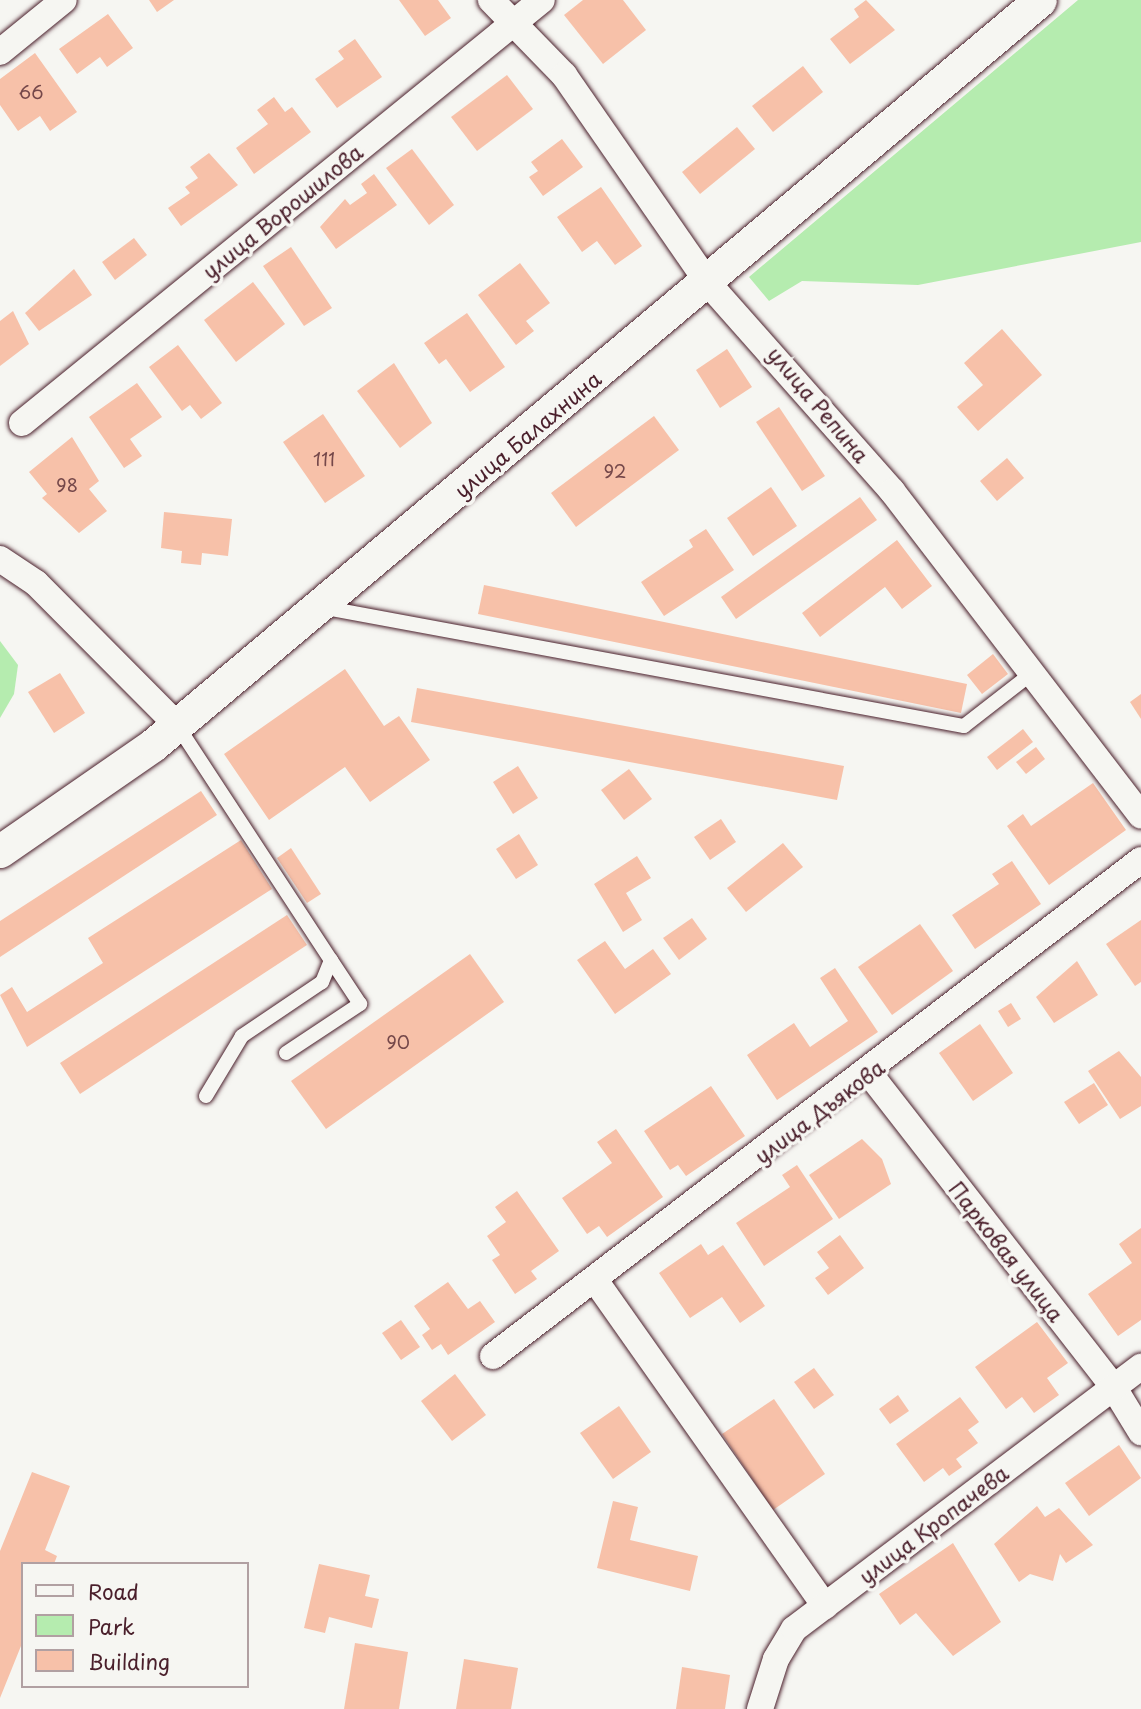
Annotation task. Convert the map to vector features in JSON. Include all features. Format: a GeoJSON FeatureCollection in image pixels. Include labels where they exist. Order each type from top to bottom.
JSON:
{"type":"FeatureCollection","features":[{"type":"Feature","properties":{"kind":"street"},"geometry":{"type":"LineString","coordinates":[[0,52],[64,0]]}},
{"type":"Feature","properties":{"kind":"street","name":"улица Репина"},"geometry":{"type":"LineString","coordinates":[[491,0],[512,27],[564,75],[708,283],[892,491],[1141,815]]}},
{"type":"Feature","properties":{"kind":"street","name":"улица Ворошилова"},"geometry":{"type":"LineString","coordinates":[[22,423],[542,0]]}},
{"type":"Feature","properties":{"kind":"street","name":"улица Балахнина"},"geometry":{"type":"LineString","coordinates":[[0,851],[177,725],[708,283],[1040,0]]}},
{"type":"Feature","properties":{"kind":"street"},"geometry":{"type":"LineString","coordinates":[[0,559],[36,583],[177,725]]}},
{"type":"Feature","properties":{"kind":"street","name":"улица Дъякова"},"geometry":{"type":"LineString","coordinates":[[493,1356],[869,1073],[1141,860]]}},
{"type":"Feature","properties":{"kind":"street","name":"Парковая улица"},"geometry":{"type":"LineString","coordinates":[[869,1073],[1114,1388],[1141,1432]]}},
{"type":"Feature","properties":{"kind":"street"},"geometry":{"type":"LineString","coordinates":[[595,1280],[825,1606]]}},
{"type":"Feature","properties":{"kind":"street","name":"улица Кропачева"},"geometry":{"type":"LineString","coordinates":[[760,1709],[776,1659],[794,1629],[1141,1367]]}},
{"type":"Feature","properties":{"kind":"lane"},"geometry":{"type":"LineString","coordinates":[[319,607],[964,726],[1032,673]]}},
{"type":"Feature","properties":{"kind":"lane"},"geometry":{"type":"LineString","coordinates":[[177,725],[360,1004],[286,1053]]}},
{"type":"Feature","properties":{"kind":"lane"},"geometry":{"type":"LineString","coordinates":[[206,1096],[242,1036],[322,982],[331,960]]}},
{"type":"Feature","properties":{"kind":"green space"},"geometry":{"type":"Polygon","coordinates":[[[1078,0],[1141,0],[1141,242],[918,285],[802,281],[769,301],[749,277],[1078,0]]]}},
{"type":"Feature","properties":{"kind":"green space"},"geometry":{"type":"Polygon","coordinates":[[[0,641],[18,665],[14,694],[0,718],[0,641]]]}},
{"type":"Feature","properties":{"kind":"building"},"geometry":{"type":"Polygon","coordinates":[[[149,0],[174,0],[157,12],[149,0]]]}},
{"type":"Feature","properties":{"kind":"building"},"geometry":{"type":"Polygon","coordinates":[[[399,0],[438,0],[451,18],[425,36],[399,0]]]}},
{"type":"Feature","properties":{"kind":"building"},"geometry":{"type":"Polygon","coordinates":[[[583,0],[623,0],[646,30],[603,64],[564,15],[583,0]]]}},
{"type":"Feature","properties":{"kind":"building"},"geometry":{"type":"Polygon","coordinates":[[[866,0],[895,30],[850,64],[830,39],[859,17],[854,9],[866,0]]]}},
{"type":"Feature","properties":{"kind":"building"},"geometry":{"type":"Polygon","coordinates":[[[108,14],[133,48],[107,67],[100,57],[77,74],[59,49],[108,14]]]}},
{"type":"Feature","properties":{"kind":"building"},"geometry":{"type":"Polygon","coordinates":[[[355,39],[382,77],[337,108],[315,79],[344,59],[338,51],[355,39]]]}},
{"type":"Feature","properties":{"kind":"building"},"geometry":{"type":"Polygon","coordinates":[[[35,53],[77,112],[50,131],[40,116],[18,131],[0,105],[0,79],[35,53]]]}},
{"type":"Feature","properties":{"kind":"building"},"geometry":{"type":"Polygon","coordinates":[[[803,66],[823,92],[773,132],[752,106],[803,66]]]}},
{"type":"Feature","properties":{"kind":"building"},"geometry":{"type":"Polygon","coordinates":[[[507,75],[533,109],[477,151],[451,117],[507,75]]]}},
{"type":"Feature","properties":{"kind":"building"},"geometry":{"type":"Polygon","coordinates":[[[274,97],[285,112],[292,107],[311,132],[254,174],[236,148],[268,124],[257,110],[274,97]]]}},
{"type":"Feature","properties":{"kind":"building"},"geometry":{"type":"Polygon","coordinates":[[[737,127],[755,149],[700,194],[682,172],[737,127]]]}},
{"type":"Feature","properties":{"kind":"building"},"geometry":{"type":"Polygon","coordinates":[[[562,139],[583,167],[543,196],[529,177],[538,171],[531,162],[562,139]]]}},
{"type":"Feature","properties":{"kind":"building"},"geometry":{"type":"Polygon","coordinates":[[[412,149],[454,205],[429,225],[386,168],[412,149]]]}},
{"type":"Feature","properties":{"kind":"building"},"geometry":{"type":"Polygon","coordinates":[[[209,153],[238,185],[181,226],[168,208],[190,193],[185,187],[198,178],[190,167],[209,153]]]}},
{"type":"Feature","properties":{"kind":"building"},"geometry":{"type":"Polygon","coordinates":[[[374,174],[397,205],[336,249],[320,227],[345,199],[350,205],[367,193],[361,184],[374,174]]]}},
{"type":"Feature","properties":{"kind":"building"},"geometry":{"type":"Polygon","coordinates":[[[601,187],[642,246],[615,265],[597,241],[582,252],[557,217],[601,187]]]}},
{"type":"Feature","properties":{"kind":"building"},"geometry":{"type":"Polygon","coordinates":[[[134,238],[147,255],[115,280],[102,262],[134,238]]]}},
{"type":"Feature","properties":{"kind":"building"},"geometry":{"type":"Polygon","coordinates":[[[291,247],[332,308],[304,326],[263,266],[291,247]]]}},
{"type":"Feature","properties":{"kind":"building"},"geometry":{"type":"Polygon","coordinates":[[[520,263],[550,303],[526,321],[534,331],[516,345],[478,295],[520,263]]]}},
{"type":"Feature","properties":{"kind":"building"},"geometry":{"type":"Polygon","coordinates":[[[74,269],[92,295],[39,331],[25,313],[74,269]]]}},
{"type":"Feature","properties":{"kind":"building"},"geometry":{"type":"Polygon","coordinates":[[[253,282],[285,324],[236,362],[204,320],[253,282]]]}},
{"type":"Feature","properties":{"kind":"building"},"geometry":{"type":"Polygon","coordinates":[[[13,311],[29,344],[0,366],[0,321],[13,311]]]}},
{"type":"Feature","properties":{"kind":"building"},"geometry":{"type":"Polygon","coordinates":[[[467,313],[505,367],[470,392],[446,359],[439,364],[424,343],[467,313]]]}},
{"type":"Feature","properties":{"kind":"building"},"geometry":{"type":"Polygon","coordinates":[[[1002,329],[1042,375],[978,431],[957,407],[983,385],[964,363],[1002,329]]]}},
{"type":"Feature","properties":{"kind":"building"},"geometry":{"type":"Polygon","coordinates":[[[178,345],[222,403],[201,419],[190,405],[182,411],[149,367],[178,345]]]}},
{"type":"Feature","properties":{"kind":"building"},"geometry":{"type":"Polygon","coordinates":[[[727,349],[752,387],[720,408],[696,370],[727,349]]]}},
{"type":"Feature","properties":{"kind":"building"},"geometry":{"type":"Polygon","coordinates":[[[394,363],[432,423],[400,448],[357,391],[394,363]]]}},
{"type":"Feature","properties":{"kind":"building"},"geometry":{"type":"Polygon","coordinates":[[[137,383],[162,417],[130,439],[142,456],[124,468],[89,417],[137,383]]]}},
{"type":"Feature","properties":{"kind":"building"},"geometry":{"type":"Polygon","coordinates":[[[779,407],[825,476],[802,491],[756,422],[779,407]]]}},
{"type":"Feature","properties":{"kind":"building"},"geometry":{"type":"Polygon","coordinates":[[[323,414],[365,476],[325,503],[283,442],[323,414]]]}},
{"type":"Feature","properties":{"kind":"building"},"geometry":{"type":"Polygon","coordinates":[[[654,416],[679,450],[576,527],[551,493],[654,416]]]}},
{"type":"Feature","properties":{"kind":"building"},"geometry":{"type":"Polygon","coordinates":[[[72,437],[99,481],[89,489],[107,511],[79,533],[42,498],[47,494],[29,472],[72,437]]]}},
{"type":"Feature","properties":{"kind":"building"},"geometry":{"type":"Polygon","coordinates":[[[1007,458],[1024,478],[997,501],[980,481],[1007,458]]]}},
{"type":"Feature","properties":{"kind":"building"},"geometry":{"type":"Polygon","coordinates":[[[771,487],[797,526],[753,556],[727,518],[771,487]]]}},
{"type":"Feature","properties":{"kind":"building"},"geometry":{"type":"Polygon","coordinates":[[[860,497],[877,520],[736,619],[721,597],[860,497]]]}},
{"type":"Feature","properties":{"kind":"building"},"geometry":{"type":"Polygon","coordinates":[[[164,512],[232,519],[228,556],[202,553],[201,565],[181,563],[182,551],[161,548],[164,512]]]}},
{"type":"Feature","properties":{"kind":"building"},"geometry":{"type":"Polygon","coordinates":[[[706,529],[734,570],[664,616],[641,582],[693,547],[689,540],[706,529]]]}},
{"type":"Feature","properties":{"kind":"building"},"geometry":{"type":"Polygon","coordinates":[[[897,540],[932,586],[902,609],[885,587],[820,637],[802,613],[897,540]]]}},
{"type":"Feature","properties":{"kind":"building"},"geometry":{"type":"Polygon","coordinates":[[[484,585],[967,684],[961,713],[478,614],[484,585]]]}},
{"type":"Feature","properties":{"kind":"building"},"geometry":{"type":"Polygon","coordinates":[[[993,654],[1008,674],[982,694],[967,675],[993,654]]]}},
{"type":"Feature","properties":{"kind":"building"},"geometry":{"type":"Polygon","coordinates":[[[345,669],[384,726],[399,716],[430,760],[370,802],[345,767],[269,820],[224,754],[345,669]]]}},
{"type":"Feature","properties":{"kind":"building"},"geometry":{"type":"Polygon","coordinates":[[[60,673],[85,713],[54,733],[28,692],[60,673]]]}},
{"type":"Feature","properties":{"kind":"building"},"geometry":{"type":"Polygon","coordinates":[[[417,688],[844,766],[837,800],[411,722],[417,688]]]}},
{"type":"Feature","properties":{"kind":"building"},"geometry":{"type":"Polygon","coordinates":[[[1141,694],[1141,719],[1130,702],[1141,694]]]}},
{"type":"Feature","properties":{"kind":"building"},"geometry":{"type":"Polygon","coordinates":[[[1023,729],[1033,742],[997,770],[987,757],[1023,729]]]}},
{"type":"Feature","properties":{"kind":"building"},"geometry":{"type":"Polygon","coordinates":[[[1036,747],[1045,759],[1026,774],[1016,762],[1036,747]]]}},
{"type":"Feature","properties":{"kind":"building"},"geometry":{"type":"Polygon","coordinates":[[[518,766],[538,798],[513,814],[493,782],[518,766]]]}},
{"type":"Feature","properties":{"kind":"building"},"geometry":{"type":"Polygon","coordinates":[[[629,769],[652,799],[624,820],[601,790],[629,769]]]}},
{"type":"Feature","properties":{"kind":"building"},"geometry":{"type":"Polygon","coordinates":[[[1093,783],[1126,830],[1049,885],[1007,826],[1023,814],[1031,826],[1093,783]]]}},
{"type":"Feature","properties":{"kind":"building"},"geometry":{"type":"Polygon","coordinates":[[[201,791],[217,815],[0,957],[0,921],[201,791]]]}},
{"type":"Feature","properties":{"kind":"building"},"geometry":{"type":"Polygon","coordinates":[[[721,819],[736,842],[710,860],[694,837],[721,819]]]}},
{"type":"Feature","properties":{"kind":"building"},"geometry":{"type":"Polygon","coordinates":[[[519,834],[538,865],[516,879],[496,849],[519,834]]]}},
{"type":"Feature","properties":{"kind":"building"},"geometry":{"type":"Polygon","coordinates":[[[241,840],[272,889],[27,1047],[0,995],[12,987],[27,1012],[103,963],[88,938],[241,840]]]}},
{"type":"Feature","properties":{"kind":"building"},"geometry":{"type":"Polygon","coordinates":[[[783,843],[803,867],[746,912],[727,888],[783,843]]]}},
{"type":"Feature","properties":{"kind":"building"},"geometry":{"type":"Polygon","coordinates":[[[291,848],[321,894],[307,903],[277,858],[291,848]]]}},
{"type":"Feature","properties":{"kind":"building"},"geometry":{"type":"Polygon","coordinates":[[[637,856],[651,878],[626,893],[642,920],[623,932],[594,884],[637,856]]]}},
{"type":"Feature","properties":{"kind":"building"},"geometry":{"type":"Polygon","coordinates":[[[1012,861],[1041,904],[975,949],[952,915],[999,884],[992,874],[1012,861]]]}},
{"type":"Feature","properties":{"kind":"building"},"geometry":{"type":"Polygon","coordinates":[[[287,915],[307,945],[80,1094],[60,1063],[287,915]]]}},
{"type":"Feature","properties":{"kind":"building"},"geometry":{"type":"Polygon","coordinates":[[[692,918],[707,939],[679,960],[663,938],[692,918]]]}},
{"type":"Feature","properties":{"kind":"building"},"geometry":{"type":"Polygon","coordinates":[[[1141,920],[1141,982],[1135,986],[1106,944],[1141,920]]]}},
{"type":"Feature","properties":{"kind":"building"},"geometry":{"type":"Polygon","coordinates":[[[920,924],[953,971],[892,1015],[858,967],[920,924]]]}},
{"type":"Feature","properties":{"kind":"building"},"geometry":{"type":"Polygon","coordinates":[[[605,941],[625,969],[653,949],[671,974],[615,1014],[577,960],[605,941]]]}},
{"type":"Feature","properties":{"kind":"building"},"geometry":{"type":"Polygon","coordinates":[[[470,954],[504,1002],[326,1129],[291,1081],[470,954]]]}},
{"type":"Feature","properties":{"kind":"building"},"geometry":{"type":"Polygon","coordinates":[[[1077,961],[1098,995],[1054,1023],[1036,997],[1077,961]]]}},
{"type":"Feature","properties":{"kind":"building"},"geometry":{"type":"Polygon","coordinates":[[[835,968],[878,1032],[777,1100],[747,1055],[794,1023],[810,1047],[848,1021],[820,978],[835,968]]]}},
{"type":"Feature","properties":{"kind":"building"},"geometry":{"type":"Polygon","coordinates":[[[1011,1003],[1021,1019],[1008,1027],[998,1011],[1011,1003]]]}},
{"type":"Feature","properties":{"kind":"building"},"geometry":{"type":"Polygon","coordinates":[[[980,1024],[1013,1073],[973,1101],[939,1053],[980,1024]]]}},
{"type":"Feature","properties":{"kind":"building"},"geometry":{"type":"Polygon","coordinates":[[[1119,1051],[1141,1077],[1141,1106],[1120,1119],[1088,1071],[1119,1051]]]}},
{"type":"Feature","properties":{"kind":"building"},"geometry":{"type":"Polygon","coordinates":[[[1094,1083],[1108,1105],[1079,1124],[1064,1102],[1094,1083]]]}},
{"type":"Feature","properties":{"kind":"building"},"geometry":{"type":"Polygon","coordinates":[[[711,1086],[745,1136],[686,1176],[678,1165],[670,1170],[644,1131],[711,1086]]]}},
{"type":"Feature","properties":{"kind":"building"},"geometry":{"type":"Polygon","coordinates":[[[616,1129],[663,1197],[607,1237],[599,1226],[587,1234],[562,1198],[612,1163],[597,1142],[616,1129]]]}},
{"type":"Feature","properties":{"kind":"building"},"geometry":{"type":"Polygon","coordinates":[[[862,1139],[882,1159],[891,1184],[839,1219],[809,1175],[862,1139]]]}},
{"type":"Feature","properties":{"kind":"building"},"geometry":{"type":"Polygon","coordinates":[[[797,1165],[833,1219],[764,1266],[736,1223],[790,1187],[782,1175],[797,1165]]]}},
{"type":"Feature","properties":{"kind":"building"},"geometry":{"type":"Polygon","coordinates":[[[517,1191],[559,1251],[531,1271],[537,1279],[515,1294],[492,1260],[500,1255],[487,1236],[506,1222],[495,1207],[517,1191]]]}},
{"type":"Feature","properties":{"kind":"building"},"geometry":{"type":"Polygon","coordinates":[[[1141,1228],[1141,1320],[1118,1336],[1088,1294],[1132,1263],[1119,1244],[1141,1228]]]}},
{"type":"Feature","properties":{"kind":"building"},"geometry":{"type":"Polygon","coordinates":[[[840,1235],[864,1268],[828,1295],[815,1278],[829,1268],[817,1252],[840,1235]]]}},
{"type":"Feature","properties":{"kind":"building"},"geometry":{"type":"Polygon","coordinates":[[[701,1244],[708,1255],[723,1245],[765,1306],[740,1323],[722,1297],[690,1318],[659,1273],[701,1244]]]}},
{"type":"Feature","properties":{"kind":"building"},"geometry":{"type":"Polygon","coordinates":[[[448,1282],[468,1309],[480,1301],[495,1322],[448,1355],[441,1344],[432,1350],[422,1335],[430,1329],[414,1306],[448,1282]]]}},
{"type":"Feature","properties":{"kind":"building"},"geometry":{"type":"Polygon","coordinates":[[[401,1320],[420,1347],[401,1360],[382,1333],[401,1320]]]}},
{"type":"Feature","properties":{"kind":"building"},"geometry":{"type":"Polygon","coordinates":[[[1037,1322],[1068,1363],[1047,1378],[1059,1395],[1034,1413],[1022,1397],[1006,1409],[975,1367],[1037,1322]]]}},
{"type":"Feature","properties":{"kind":"building"},"geometry":{"type":"Polygon","coordinates":[[[814,1368],[834,1395],[814,1409],[794,1382],[814,1368]]]}},
{"type":"Feature","properties":{"kind":"building"},"geometry":{"type":"Polygon","coordinates":[[[455,1374],[486,1415],[452,1441],[421,1401],[455,1374]]]}},
{"type":"Feature","properties":{"kind":"building"},"geometry":{"type":"Polygon","coordinates":[[[898,1395],[909,1411],[890,1424],[879,1409],[898,1395]]]}},
{"type":"Feature","properties":{"kind":"building"},"geometry":{"type":"Polygon","coordinates":[[[960,1397],[979,1422],[968,1430],[978,1443],[956,1459],[962,1467],[949,1476],[943,1468],[924,1482],[896,1444],[960,1397]]]}},
{"type":"Feature","properties":{"kind":"building"},"geometry":{"type":"Polygon","coordinates":[[[774,1399],[825,1474],[773,1510],[722,1434],[774,1399]]]}},
{"type":"Feature","properties":{"kind":"building"},"geometry":{"type":"Polygon","coordinates":[[[619,1406],[651,1452],[613,1479],[580,1433],[619,1406]]]}},
{"type":"Feature","properties":{"kind":"building"},"geometry":{"type":"Polygon","coordinates":[[[1119,1445],[1141,1478],[1089,1516],[1065,1483],[1119,1445]]]}},
{"type":"Feature","properties":{"kind":"building"},"geometry":{"type":"Polygon","coordinates":[[[32,1472],[70,1486],[45,1550],[57,1556],[55,1562],[21,1562],[21,1646],[0,1698],[0,1551],[32,1472]]]}},
{"type":"Feature","properties":{"kind":"building"},"geometry":{"type":"Polygon","coordinates":[[[613,1501],[638,1507],[630,1540],[698,1556],[690,1591],[597,1568],[613,1501]]]}},
{"type":"Feature","properties":{"kind":"building"},"geometry":{"type":"Polygon","coordinates":[[[1037,1506],[1045,1517],[1059,1508],[1093,1545],[1066,1563],[1060,1554],[1053,1581],[1030,1574],[1019,1582],[994,1544],[1037,1506]]]}},
{"type":"Feature","properties":{"kind":"building"},"geometry":{"type":"Polygon","coordinates":[[[953,1543],[1001,1622],[953,1656],[916,1613],[900,1625],[879,1594],[953,1543]]]}},
{"type":"Feature","properties":{"kind":"building"},"geometry":{"type":"Polygon","coordinates":[[[319,1564],[370,1575],[365,1596],[379,1599],[372,1628],[329,1617],[325,1633],[304,1628],[319,1564]]]}},
{"type":"Feature","properties":{"kind":"building"},"geometry":{"type":"Polygon","coordinates":[[[355,1643],[408,1652],[399,1709],[344,1709],[355,1643]]]}},
{"type":"Feature","properties":{"kind":"building"},"geometry":{"type":"Polygon","coordinates":[[[464,1659],[518,1668],[511,1709],[456,1709],[464,1659]]]}},
{"type":"Feature","properties":{"kind":"building"},"geometry":{"type":"Polygon","coordinates":[[[682,1667],[730,1675],[725,1709],[676,1709],[682,1667]]]}}]}
